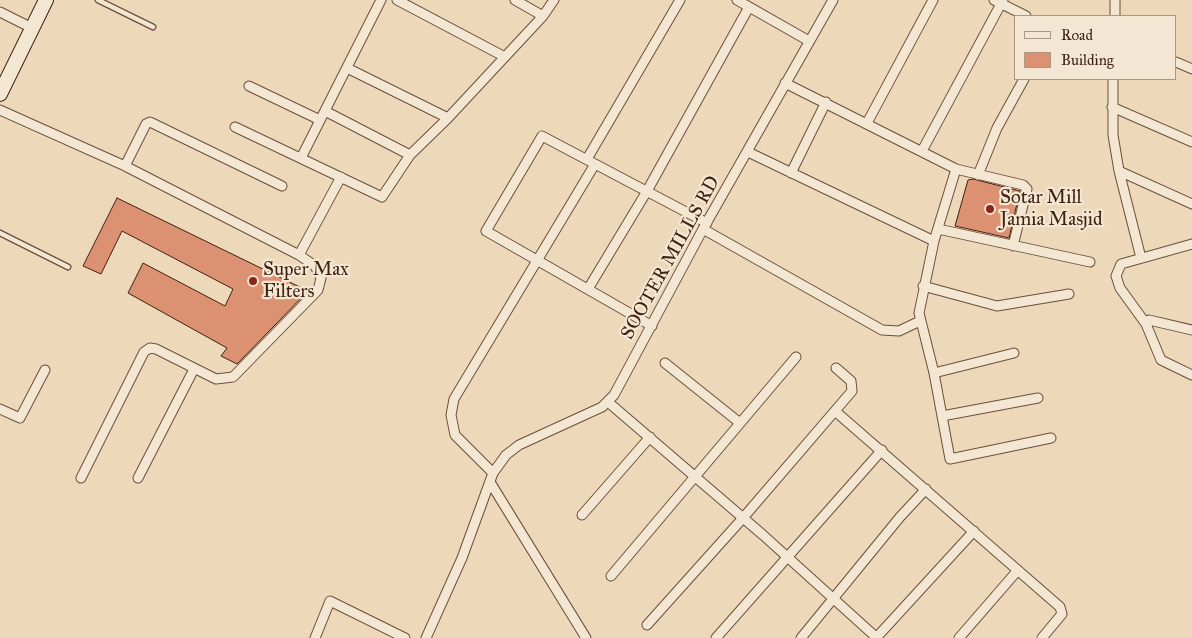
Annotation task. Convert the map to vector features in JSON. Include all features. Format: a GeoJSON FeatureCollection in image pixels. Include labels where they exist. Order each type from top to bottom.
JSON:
{"type":"FeatureCollection","features":[{"type":"Feature","properties":{"kind":"street"},"geometry":{"type":"LineString","coordinates":[[0,94],[46,0]]}},
{"type":"Feature","properties":{"kind":"street"},"geometry":{"type":"LineString","coordinates":[[300,158],[381,0]]}},
{"type":"Feature","properties":{"kind":"street"},"geometry":{"type":"LineString","coordinates":[[397,0],[505,57]]}},
{"type":"Feature","properties":{"kind":"street"},"geometry":{"type":"LineString","coordinates":[[515,0],[543,16]]}},
{"type":"Feature","properties":{"kind":"street"},"geometry":{"type":"LineString","coordinates":[[235,127],[382,197],[410,155],[448,118],[505,57],[543,16],[554,0]]}},
{"type":"Feature","properties":{"kind":"street"},"geometry":{"type":"LineString","coordinates":[[586,638],[491,477],[455,435],[451,415],[454,399],[537,260],[680,0]]}},
{"type":"Feature","properties":{"kind":"street"},"geometry":{"type":"LineString","coordinates":[[737,0],[809,41]]}},
{"type":"Feature","properties":{"kind":"street","name":"SOOTER MILLS RD"},"geometry":{"type":"LineString","coordinates":[[426,638],[462,558],[491,477],[506,455],[519,445],[590,413],[608,402],[652,326],[705,226],[785,83],[834,0]]}},
{"type":"Feature","properties":{"kind":"street"},"geometry":{"type":"LineString","coordinates":[[868,123],[933,0]]}},
{"type":"Feature","properties":{"kind":"street"},"geometry":{"type":"LineString","coordinates":[[1115,0],[1115,15]]}},
{"type":"Feature","properties":{"kind":"street"},"geometry":{"type":"LineString","coordinates":[[922,151],[999,1],[1024,15]]}},
{"type":"Feature","properties":{"kind":"street"},"geometry":{"type":"LineString","coordinates":[[588,289],[647,191],[748,7]]}},
{"type":"Feature","properties":{"kind":"street"},"geometry":{"type":"LineString","coordinates":[[0,12],[32,28]]}},
{"type":"Feature","properties":{"kind":"street"},"geometry":{"type":"LineString","coordinates":[[1177,62],[1192,70]]}},
{"type":"Feature","properties":{"kind":"street"},"geometry":{"type":"LineString","coordinates":[[347,68],[448,118]]}},
{"type":"Feature","properties":{"kind":"street"},"geometry":{"type":"LineString","coordinates":[[978,175],[997,128],[1023,80]]}},
{"type":"Feature","properties":{"kind":"street"},"geometry":{"type":"LineString","coordinates":[[1114,80],[1113,135],[1119,171],[1141,258]]}},
{"type":"Feature","properties":{"kind":"street"},"geometry":{"type":"LineString","coordinates":[[785,83],[868,123],[956,169],[1023,185],[1027,189],[1013,246]]}},
{"type":"Feature","properties":{"kind":"street"},"geometry":{"type":"LineString","coordinates":[[248,86],[320,120]]}},
{"type":"Feature","properties":{"kind":"street"},"geometry":{"type":"LineString","coordinates":[[791,173],[826,102]]}},
{"type":"Feature","properties":{"kind":"street"},"geometry":{"type":"LineString","coordinates":[[1112,107],[1192,142]]}},
{"type":"Feature","properties":{"kind":"street"},"geometry":{"type":"LineString","coordinates":[[0,110],[124,166],[299,255],[315,266],[321,278],[318,290],[233,377],[225,380],[216,379],[156,349],[150,348],[144,352],[80,478]]}},
{"type":"Feature","properties":{"kind":"street"},"geometry":{"type":"LineString","coordinates":[[325,111],[410,155]]}},
{"type":"Feature","properties":{"kind":"street"},"geometry":{"type":"LineString","coordinates":[[124,166],[146,124],[150,122],[282,186]]}},
{"type":"Feature","properties":{"kind":"street"},"geometry":{"type":"LineString","coordinates":[[652,326],[486,231],[542,136],[647,191],[882,330],[899,331],[920,322]]}},
{"type":"Feature","properties":{"kind":"street"},"geometry":{"type":"LineString","coordinates":[[748,152],[934,241]]}},
{"type":"Feature","properties":{"kind":"street"},"geometry":{"type":"LineString","coordinates":[[956,169],[934,241],[919,304],[920,322],[934,373],[950,459],[1052,438]]}},
{"type":"Feature","properties":{"kind":"street"},"geometry":{"type":"LineString","coordinates":[[1119,171],[1192,204]]}},
{"type":"Feature","properties":{"kind":"street"},"geometry":{"type":"LineString","coordinates":[[299,255],[341,177]]}},
{"type":"Feature","properties":{"kind":"street"},"geometry":{"type":"LineString","coordinates":[[938,229],[1090,262]]}},
{"type":"Feature","properties":{"kind":"street"},"geometry":{"type":"LineString","coordinates":[[1192,244],[1121,264],[1116,276],[1120,288],[1146,324],[1162,360],[1192,375]]}},
{"type":"Feature","properties":{"kind":"street"},"geometry":{"type":"LineString","coordinates":[[923,286],[997,306],[1069,294]]}},
{"type":"Feature","properties":{"kind":"street"},"geometry":{"type":"LineString","coordinates":[[1146,324],[1149,320],[1192,330]]}},
{"type":"Feature","properties":{"kind":"street"},"geometry":{"type":"LineString","coordinates":[[934,373],[1014,353]]}},
{"type":"Feature","properties":{"kind":"street"},"geometry":{"type":"LineString","coordinates":[[612,576],[796,357]]}},
{"type":"Feature","properties":{"kind":"street"},"geometry":{"type":"LineString","coordinates":[[665,363],[740,424]]}},
{"type":"Feature","properties":{"kind":"street"},"geometry":{"type":"LineString","coordinates":[[138,478],[194,368]]}},
{"type":"Feature","properties":{"kind":"street"},"geometry":{"type":"LineString","coordinates":[[647,625],[743,518],[852,391],[853,385],[851,381],[836,368]]}},
{"type":"Feature","properties":{"kind":"street"},"geometry":{"type":"LineString","coordinates":[[0,409],[20,418],[45,370]]}},
{"type":"Feature","properties":{"kind":"street"},"geometry":{"type":"LineString","coordinates":[[942,416],[1038,398]]}},
{"type":"Feature","properties":{"kind":"street"},"geometry":{"type":"LineString","coordinates":[[608,402],[743,518],[876,638],[974,531]]}},
{"type":"Feature","properties":{"kind":"street"},"geometry":{"type":"LineString","coordinates":[[835,411],[1060,607],[1062,614],[1042,638]]}},
{"type":"Feature","properties":{"kind":"street"},"geometry":{"type":"LineString","coordinates":[[582,515],[650,438]]}},
{"type":"Feature","properties":{"kind":"street"},"geometry":{"type":"LineString","coordinates":[[716,638],[882,450]]}},
{"type":"Feature","properties":{"kind":"street"},"geometry":{"type":"LineString","coordinates":[[801,638],[926,489]]}},
{"type":"Feature","properties":{"kind":"street"},"geometry":{"type":"LineString","coordinates":[[959,638],[1018,570]]}},
{"type":"Feature","properties":{"kind":"street"},"geometry":{"type":"LineString","coordinates":[[315,638],[330,601],[405,638]]}},
{"type":"Feature","properties":{"kind":"lane"},"geometry":{"type":"LineString","coordinates":[[98,0],[152,27]]}},
{"type":"Feature","properties":{"kind":"lane"},"geometry":{"type":"LineString","coordinates":[[0,233],[68,267]]}},
{"type":"Feature","properties":{"kind":"building","name":"Sotar Mill Jamia Masjid"},"geometry":{"type":"Polygon","coordinates":[[[973,179],[1020,191],[1009,238],[955,226],[968,180],[973,179]]]}},
{"type":"Feature","properties":{"kind":"building","name":"Super Max Filters"},"geometry":{"type":"Polygon","coordinates":[[[117,198],[308,291],[237,364],[221,356],[227,348],[128,293],[143,263],[225,306],[233,289],[122,231],[101,274],[83,266],[117,198]]]}},
{"type":"Feature","properties":{"kind":"place","name":"Sotar Mill Jamia Masjid"},"geometry":{"type":"Point","coordinates":[990,209]}},
{"type":"Feature","properties":{"kind":"place","name":"Super Max Filters"},"geometry":{"type":"Point","coordinates":[253,281]}}]}
